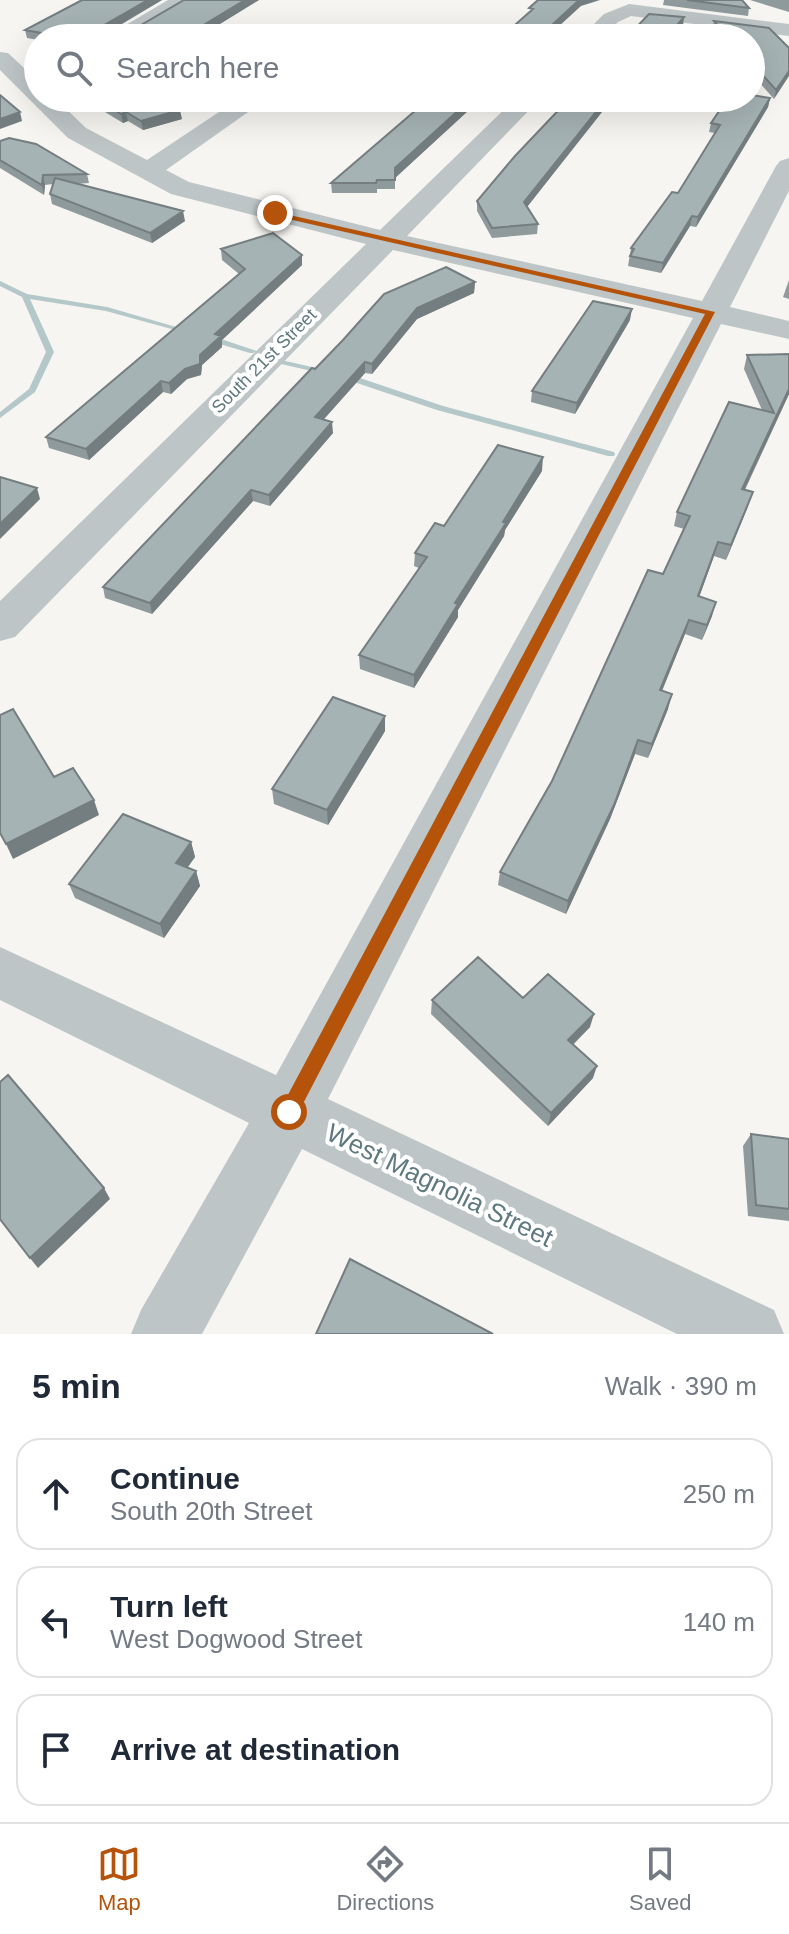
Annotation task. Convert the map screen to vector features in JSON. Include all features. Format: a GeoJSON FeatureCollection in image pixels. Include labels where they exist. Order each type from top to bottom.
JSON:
{"type":"FeatureCollection","features":[{"type":"Feature","properties":{"kind":"street"},"geometry":{"type":"LineString","coordinates":[[139,24],[183,0]]}},
{"type":"Feature","properties":{"kind":"street"},"geometry":{"type":"LineString","coordinates":[[605,24],[629,10],[741,24]]}},
{"type":"Feature","properties":{"kind":"street"},"geometry":{"type":"LineString","coordinates":[[765,27],[789,30]]}},
{"type":"Feature","properties":{"kind":"street"},"geometry":{"type":"LineString","coordinates":[[0,58],[24,78]]}},
{"type":"Feature","properties":{"kind":"street"},"geometry":{"type":"LineString","coordinates":[[0,95],[24,90]]}},
{"type":"Feature","properties":{"kind":"street"},"geometry":{"type":"LineString","coordinates":[[58,112],[77,133],[180,188],[385,240],[789,330]]}},
{"type":"Feature","properties":{"kind":"street"},"geometry":{"type":"LineString","coordinates":[[146,172],[235,112]]}},
{"type":"Feature","properties":{"kind":"street","name":"South 21st Street"},"geometry":{"type":"LineString","coordinates":[[0,626],[515,112]]}},
{"type":"Feature","properties":{"kind":"street"},"geometry":{"type":"LineString","coordinates":[[165,1334],[289,1112],[789,166]]}},
{"type":"Feature","properties":{"kind":"street","name":"West Magnolia Street"},"geometry":{"type":"LineString","coordinates":[[0,972],[750,1334]]}},
{"type":"Feature","properties":{"kind":"building"},"geometry":{"type":"Polygon","coordinates":[[[82,0],[148,0],[106,24],[36,24],[82,0]]]}},
{"type":"Feature","properties":{"kind":"building"},"geometry":{"type":"Polygon","coordinates":[[[184,0],[245,0],[205,24],[143,24],[184,0]]]}},
{"type":"Feature","properties":{"kind":"building"},"geometry":{"type":"Polygon","coordinates":[[[538,0],[579,0],[553,24],[516,24],[533,9],[529,8],[538,0]]]}},
{"type":"Feature","properties":{"kind":"building"},"geometry":{"type":"Polygon","coordinates":[[[687,0],[742,0],[749,8],[687,0]]]}},
{"type":"Feature","properties":{"kind":"building"},"geometry":{"type":"Polygon","coordinates":[[[649,14],[684,17],[678,24],[639,24],[649,14]]]}},
{"type":"Feature","properties":{"kind":"building"},"geometry":{"type":"Polygon","coordinates":[[[765,27],[789,48],[789,71],[776,90],[765,78],[765,27]]]}},
{"type":"Feature","properties":{"kind":"building"},"geometry":{"type":"Polygon","coordinates":[[[0,95],[20,112],[0,119],[0,95]]]}},
{"type":"Feature","properties":{"kind":"building"},"geometry":{"type":"Polygon","coordinates":[[[126,112],[173,112],[141,121],[126,112]]]}},
{"type":"Feature","properties":{"kind":"building"},"geometry":{"type":"Polygon","coordinates":[[[414,112],[457,112],[395,168],[395,180],[331,183],[414,112]]]}},
{"type":"Feature","properties":{"kind":"building"},"geometry":{"type":"Polygon","coordinates":[[[557,112],[596,112],[524,202],[538,224],[492,228],[477,201],[557,112]]]}},
{"type":"Feature","properties":{"kind":"building"},"geometry":{"type":"Polygon","coordinates":[[[718,112],[762,112],[698,217],[692,216],[663,263],[630,256],[634,249],[631,248],[672,192],[678,193],[720,125],[711,123],[718,112]]]}},
{"type":"Feature","properties":{"kind":"building"},"geometry":{"type":"Polygon","coordinates":[[[9,138],[36,144],[87,174],[43,175],[42,185],[0,160],[0,141],[9,138]]]}},
{"type":"Feature","properties":{"kind":"building"},"geometry":{"type":"Polygon","coordinates":[[[55,178],[183,211],[150,233],[50,194],[55,178]]]}},
{"type":"Feature","properties":{"kind":"building"},"geometry":{"type":"Polygon","coordinates":[[[273,233],[302,255],[215,334],[221,336],[200,355],[200,364],[185,369],[169,383],[161,381],[86,449],[46,437],[245,269],[221,249],[273,233]]]}},
{"type":"Feature","properties":{"kind":"building"},"geometry":{"type":"Polygon","coordinates":[[[446,267],[475,282],[417,308],[372,364],[365,362],[315,417],[332,422],[269,495],[251,490],[150,603],[103,587],[384,294],[446,267]]]}},
{"type":"Feature","properties":{"kind":"building"},"geometry":{"type":"Polygon","coordinates":[[[593,301],[632,309],[577,403],[532,391],[593,301]]]}},
{"type":"Feature","properties":{"kind":"building"},"geometry":{"type":"Polygon","coordinates":[[[789,354],[789,389],[742,489],[753,492],[731,545],[718,542],[698,596],[716,602],[707,625],[689,620],[660,690],[672,694],[652,744],[638,740],[614,805],[568,901],[500,872],[552,781],[648,570],[663,574],[690,516],[677,512],[729,402],[774,413],[747,355],[789,354]]]}},
{"type":"Feature","properties":{"kind":"building"},"geometry":{"type":"Polygon","coordinates":[[[498,445],[543,457],[414,675],[359,655],[427,557],[415,553],[435,523],[444,526],[498,445]]]}},
{"type":"Feature","properties":{"kind":"building"},"geometry":{"type":"Polygon","coordinates":[[[0,477],[37,488],[0,524],[0,477]]]}},
{"type":"Feature","properties":{"kind":"building"},"geometry":{"type":"Polygon","coordinates":[[[333,697],[385,716],[327,810],[272,789],[333,697]]]}},
{"type":"Feature","properties":{"kind":"building"},"geometry":{"type":"Polygon","coordinates":[[[13,709],[54,777],[73,768],[94,800],[6,844],[0,833],[0,715],[13,709]]]}},
{"type":"Feature","properties":{"kind":"building"},"geometry":{"type":"Polygon","coordinates":[[[123,814],[191,842],[176,863],[196,871],[160,924],[69,884],[123,814]]]}},
{"type":"Feature","properties":{"kind":"building"},"geometry":{"type":"Polygon","coordinates":[[[478,957],[523,998],[548,974],[594,1014],[568,1040],[597,1066],[551,1113],[432,1000],[478,957]]]}},
{"type":"Feature","properties":{"kind":"building"},"geometry":{"type":"Polygon","coordinates":[[[8,1075],[104,1188],[30,1258],[0,1219],[0,1082],[8,1075]]]}},
{"type":"Feature","properties":{"kind":"building"},"geometry":{"type":"Polygon","coordinates":[[[751,1134],[789,1139],[789,1209],[756,1205],[751,1134]]]}},
{"type":"Feature","properties":{"kind":"building"},"geometry":{"type":"Polygon","coordinates":[[[350,1259],[493,1334],[316,1334],[350,1259]]]}},
{"type":"Feature","properties":{"kind":"waterway"},"geometry":{"type":"LineString","coordinates":[[0,283],[25,296]]}},
{"type":"Feature","properties":{"kind":"waterway"},"geometry":{"type":"LineString","coordinates":[[0,416],[32,390],[50,352],[25,296]]}},
{"type":"Feature","properties":{"kind":"waterway"},"geometry":{"type":"LineString","coordinates":[[25,296],[107,309],[186,331]]}},
{"type":"Feature","properties":{"kind":"waterway"},"geometry":{"type":"LineString","coordinates":[[209,338],[253,351]]}},
{"type":"Feature","properties":{"kind":"waterway"},"geometry":{"type":"LineString","coordinates":[[284,362],[325,372]]}},
{"type":"Feature","properties":{"kind":"waterway"},"geometry":{"type":"LineString","coordinates":[[348,377],[440,408],[611,454]]}},
{"type":"Feature","properties":{"kind":"route"},"geometry":{"type":"LineString","coordinates":[[275,213],[710,312],[289,1112]]}}]}
